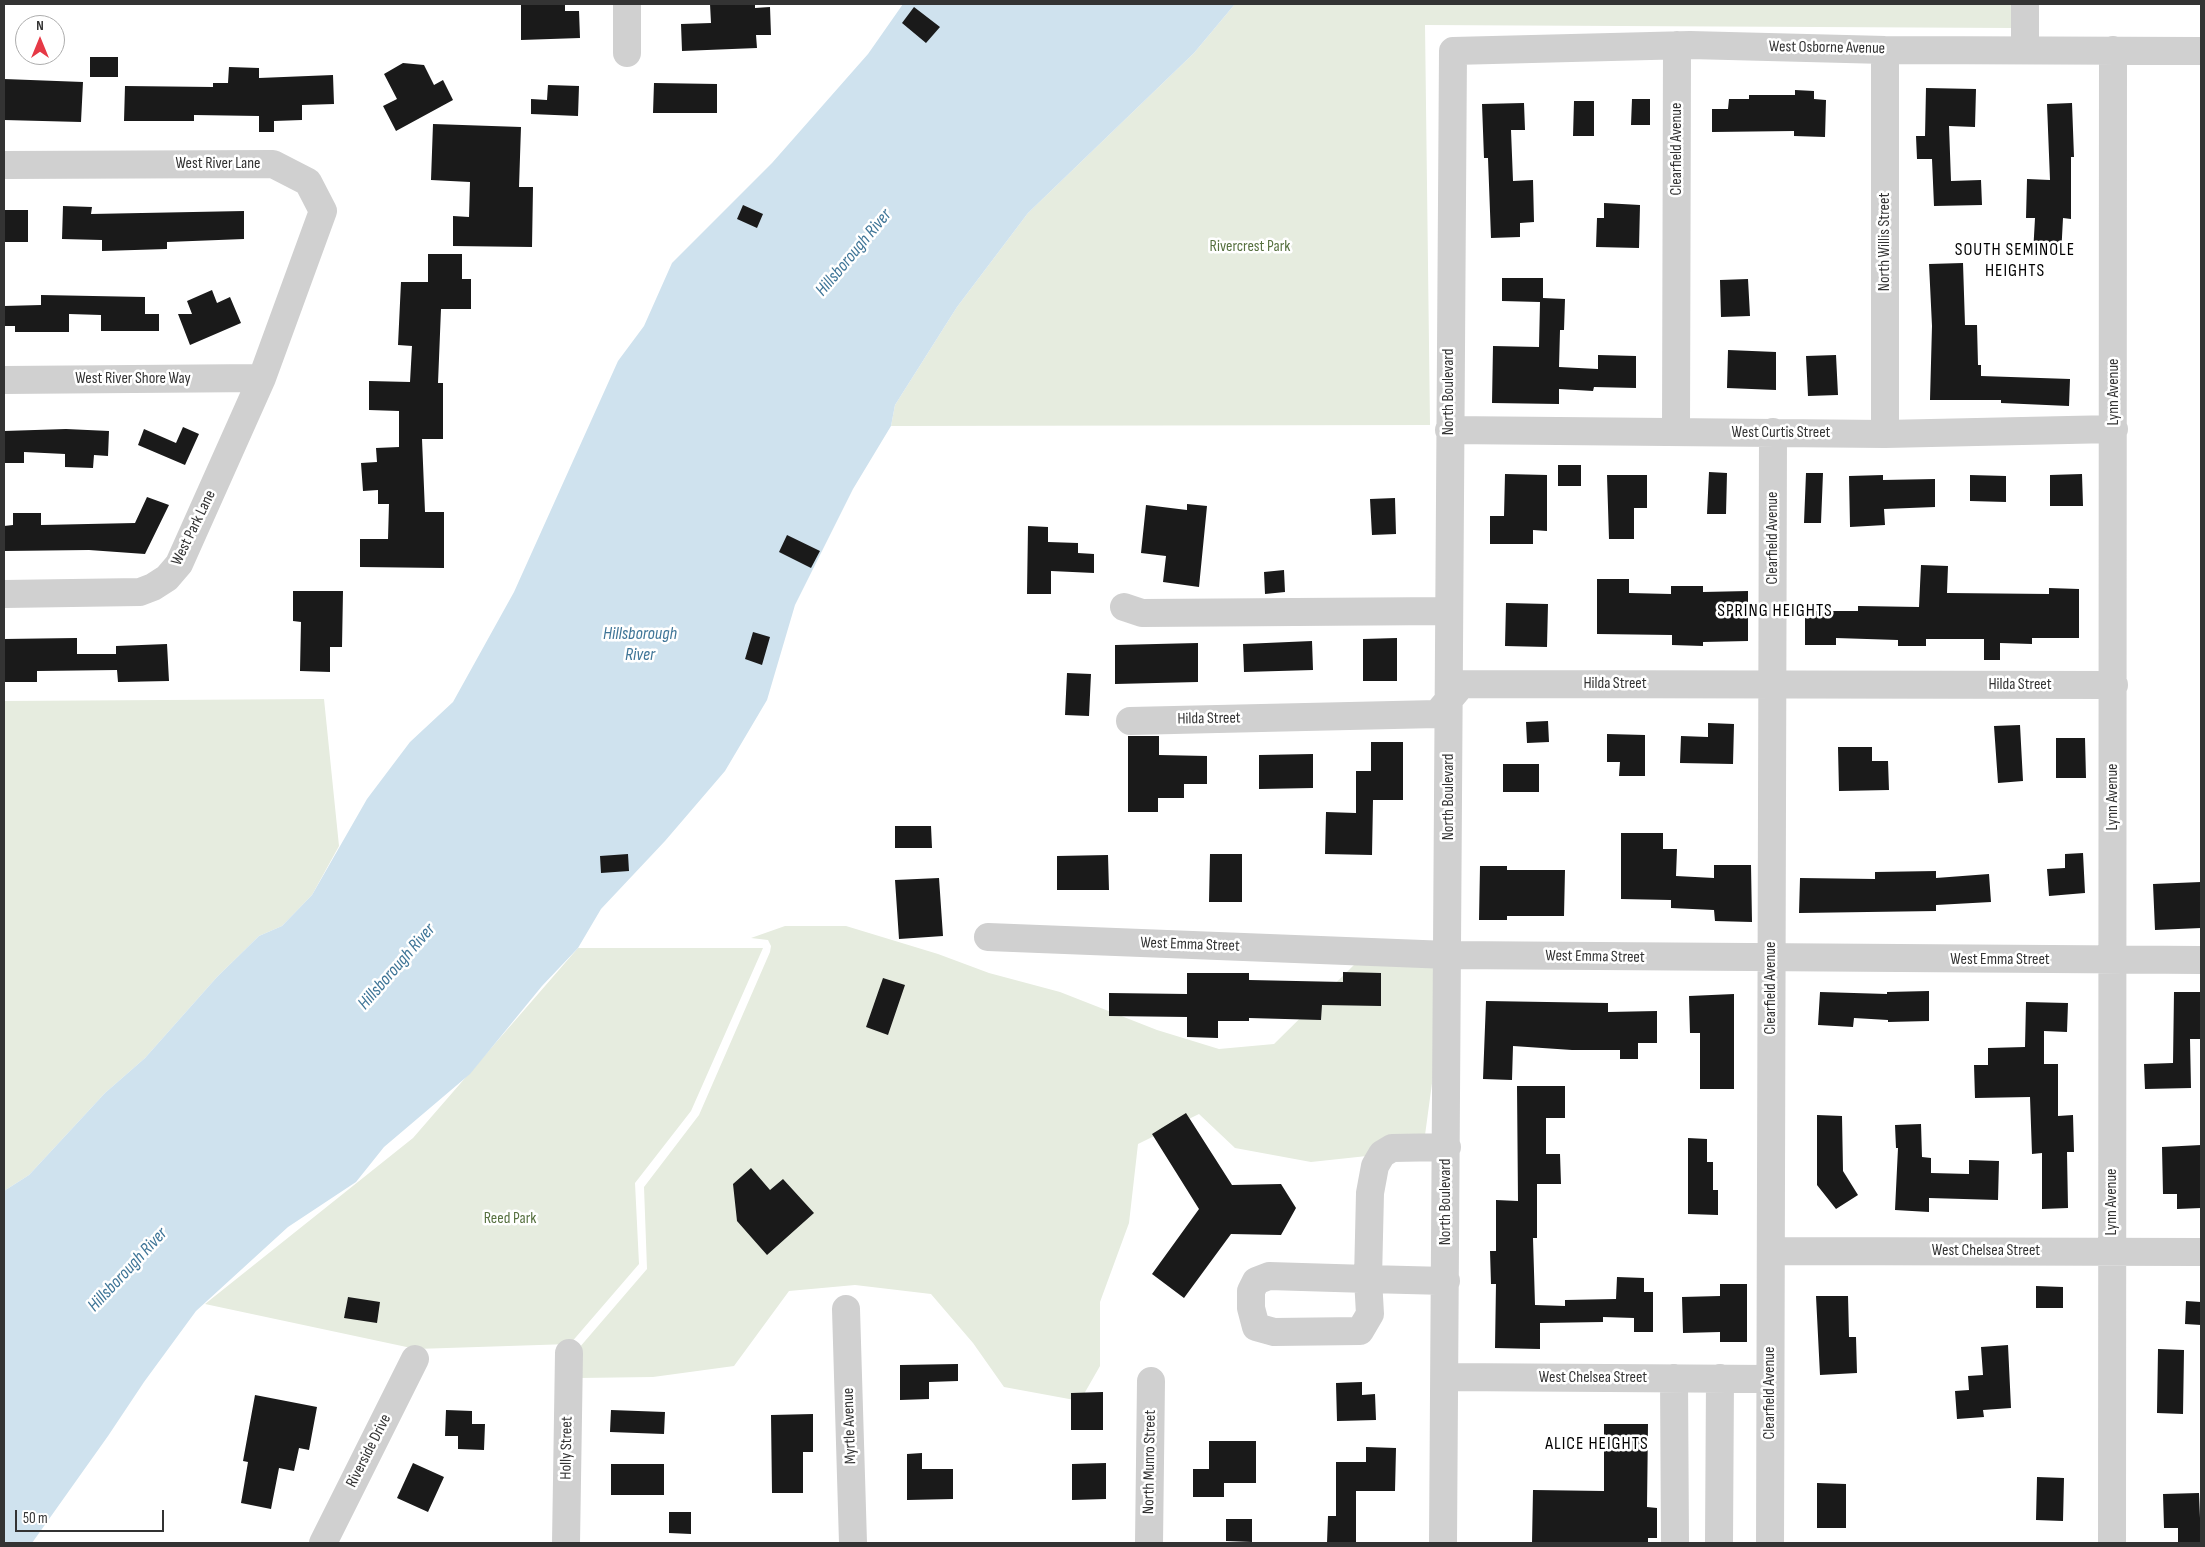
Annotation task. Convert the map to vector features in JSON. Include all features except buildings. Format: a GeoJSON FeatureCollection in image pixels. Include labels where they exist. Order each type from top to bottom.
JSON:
{"type":"FeatureCollection","features":[{"type":"Feature","properties":{"kind":"street"},"geometry":{"type":"LineString","coordinates":[[627,53],[628,4]]}},
{"type":"Feature","properties":{"kind":"street"},"geometry":{"type":"LineString","coordinates":[[2025,4],[2025,50]]}},
{"type":"Feature","properties":{"kind":"street","name":"West Osborne Avenue"},"geometry":{"type":"LineString","coordinates":[[1453,51],[1677,46],[1885,50],[2201,51]]}},
{"type":"Feature","properties":{"kind":"street","name":"Clearfield Avenue"},"geometry":{"type":"LineString","coordinates":[[1676,432],[1677,46]]}},
{"type":"Feature","properties":{"kind":"street","name":"North Willis Street"},"geometry":{"type":"LineString","coordinates":[[1885,50],[1885,434]]}},
{"type":"Feature","properties":{"kind":"street","name":"Lynn Avenue"},"geometry":{"type":"LineString","coordinates":[[2112,1543],[2113,50]]}},
{"type":"Feature","properties":{"kind":"street","name":"North Boulevard"},"geometry":{"type":"LineString","coordinates":[[1443,1543],[1453,51]]}},
{"type":"Feature","properties":{"kind":"street","name":"West River Lane"},"geometry":{"type":"LineString","coordinates":[[4,165],[273,164],[308,182],[323,211],[262,378]]}},
{"type":"Feature","properties":{"kind":"street","name":"West River Shore Way"},"geometry":{"type":"LineString","coordinates":[[4,380],[262,378]]}},
{"type":"Feature","properties":{"kind":"street","name":"West Park Lane"},"geometry":{"type":"LineString","coordinates":[[4,594],[140,592],[153,587],[167,578],[179,564],[188,547],[262,378]]}},
{"type":"Feature","properties":{"kind":"street","name":"West Curtis Street"},"geometry":{"type":"LineString","coordinates":[[1449,430],[1885,434],[2114,430]]}},
{"type":"Feature","properties":{"kind":"street","name":"Clearfield Avenue"},"geometry":{"type":"LineString","coordinates":[[1770,1543],[1773,432]]}},
{"type":"Feature","properties":{"kind":"street"},"geometry":{"type":"LineString","coordinates":[[1124,607],[1142,613],[1449,610]]}},
{"type":"Feature","properties":{"kind":"street","name":"Hilda Street"},"geometry":{"type":"LineString","coordinates":[[1130,721],[1437,714],[1462,684],[2114,685]]}},
{"type":"Feature","properties":{"kind":"street","name":"West Emma Street"},"geometry":{"type":"LineString","coordinates":[[988,937],[1448,955],[2201,960]]}},
{"type":"Feature","properties":{"kind":"street"},"geometry":{"type":"LineString","coordinates":[[1446,1281],[1368,1279],[1370,1193],[1375,1166],[1382,1154],[1392,1148],[1447,1147]]}},
{"type":"Feature","properties":{"kind":"street","name":"West Chelsea Street"},"geometry":{"type":"LineString","coordinates":[[1771,1251],[2201,1252]]}},
{"type":"Feature","properties":{"kind":"street","name":"Myrtle Avenue"},"geometry":{"type":"LineString","coordinates":[[846,1309],[853,1543]]}},
{"type":"Feature","properties":{"kind":"street","name":"Holly Street"},"geometry":{"type":"LineString","coordinates":[[566,1543],[569,1353]]}},
{"type":"Feature","properties":{"kind":"street","name":"Riverside Drive"},"geometry":{"type":"LineString","coordinates":[[323,1543],[415,1359]]}},
{"type":"Feature","properties":{"kind":"street","name":"West Chelsea Street"},"geometry":{"type":"LineString","coordinates":[[1445,1377],[1770,1378]]}},
{"type":"Feature","properties":{"kind":"street"},"geometry":{"type":"LineString","coordinates":[[1674,1378],[1675,1543]]}},
{"type":"Feature","properties":{"kind":"street"},"geometry":{"type":"LineString","coordinates":[[1719,1543],[1720,1378]]}},
{"type":"Feature","properties":{"kind":"street","name":"North Munro Street"},"geometry":{"type":"LineString","coordinates":[[1149,1543],[1151,1381]]}},
{"type":"Feature","properties":{"kind":"green space","name":"Rivercrest Park"},"geometry":{"type":"Polygon","coordinates":[[[1235,4],[2013,4],[2013,28],[1425,25],[1430,425],[891,426],[895,405],[957,307],[1028,213],[1194,53],[1235,4]]]}},
{"type":"Feature","properties":{"kind":"green space"},"geometry":{"type":"Polygon","coordinates":[[[324,699],[339,846],[312,895],[282,926],[259,936],[217,977],[145,1058],[105,1093],[29,1175],[4,1191],[4,701],[324,699]]]}},
{"type":"Feature","properties":{"kind":"green space"},"geometry":{"type":"Polygon","coordinates":[[[785,926],[846,926],[938,954],[989,973],[1060,992],[1157,1030],[1219,1049],[1274,1044],[1356,963],[1438,966],[1437,1046],[1423,1150],[1311,1162],[1235,1148],[1199,1114],[1138,1144],[1129,1223],[1100,1302],[1100,1366],[1080,1401],[1004,1387],[973,1343],[931,1294],[855,1285],[789,1291],[734,1366],[653,1377],[579,1378],[579,1348],[647,1269],[644,1187],[699,1115],[770,952],[771,946],[768,940],[751,938],[785,926]]]}},
{"type":"Feature","properties":{"kind":"green space","name":"Reed Park"},"geometry":{"type":"Polygon","coordinates":[[[578,948],[763,948],[691,1111],[635,1183],[639,1264],[570,1344],[416,1349],[205,1304],[413,1138],[578,948]]]}},
{"type":"Feature","properties":{"kind":"water","name":"Hillsborough River"},"geometry":{"type":"Polygon","coordinates":[[[903,4],[1235,4],[1194,53],[1028,213],[957,307],[895,405],[891,426],[853,489],[795,605],[767,700],[725,771],[665,841],[601,909],[578,948],[542,986],[470,1074],[384,1147],[356,1182],[288,1227],[196,1311],[32,1543],[4,1543],[4,1191],[29,1175],[105,1093],[145,1058],[217,977],[259,936],[282,926],[312,895],[367,799],[410,742],[453,702],[514,592],[618,361],[644,326],[672,263],[772,163],[868,54],[903,4]]]}},
{"type":"Feature","properties":{"kind":"district","name":"SOUTH SEMINOLE HEIGHTS"},"geometry":{"type":"Point","coordinates":[2015,260]}},
{"type":"Feature","properties":{"kind":"district","name":"SPRING HEIGHTS"},"geometry":{"type":"Point","coordinates":[1775,611]}},
{"type":"Feature","properties":{"kind":"district","name":"ALICE HEIGHTS"},"geometry":{"type":"Point","coordinates":[1597,1444]}}]}
